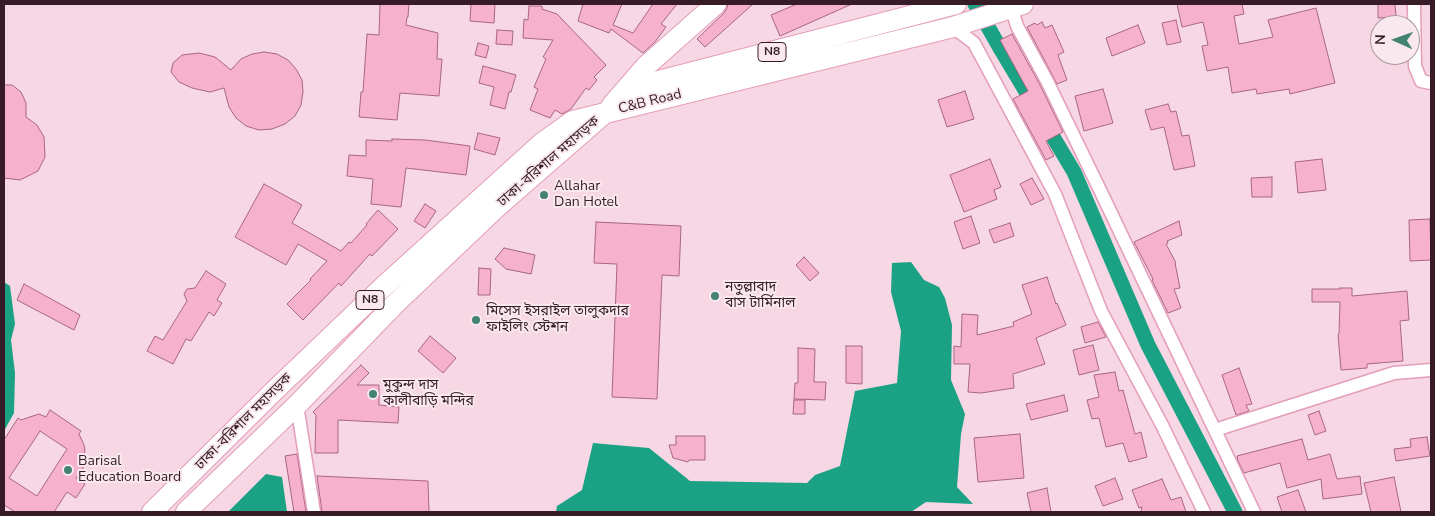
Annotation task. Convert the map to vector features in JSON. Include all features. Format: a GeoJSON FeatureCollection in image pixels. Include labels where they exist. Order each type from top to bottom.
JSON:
{"type":"FeatureCollection","features":[{"type":"Feature","properties":{"kind":"main road"},"geometry":{"type":"LineString","coordinates":[[605,113],[646,66],[716,4]]}},
{"type":"Feature","properties":{"kind":"main road","name":"C&B Road"},"geometry":{"type":"LineString","coordinates":[[605,113],[652,83],[951,5]]}},
{"type":"Feature","properties":{"kind":"main road","name":"C&B Road"},"geometry":{"type":"LineString","coordinates":[[605,113],[953,27],[1017,6]]}},
{"type":"Feature","properties":{"kind":"main road","name":"ঢাকা-বরিশাল মহাসড়ক"},"geometry":{"type":"LineString","coordinates":[[186,512],[297,405],[396,303],[468,234],[605,113]]}},
{"type":"Feature","properties":{"kind":"main road","name":"ঢাকা-বরিশাল মহাসড়ক"},"geometry":{"type":"LineString","coordinates":[[152,512],[274,390],[369,300],[542,143],[573,121],[605,113]]}},
{"type":"Feature","properties":{"kind":"street"},"geometry":{"type":"LineString","coordinates":[[1414,4],[1415,66],[1421,82],[1431,82]]}},
{"type":"Feature","properties":{"kind":"street"},"geometry":{"type":"LineString","coordinates":[[1017,6],[1017,26],[1047,81],[1254,512]]}},
{"type":"Feature","properties":{"kind":"street"},"geometry":{"type":"LineString","coordinates":[[953,27],[974,43],[1055,194],[1101,311],[1162,425],[1204,512]]}},
{"type":"Feature","properties":{"kind":"street"},"geometry":{"type":"LineString","coordinates":[[1215,430],[1394,374],[1431,370]]}},
{"type":"Feature","properties":{"kind":"street"},"geometry":{"type":"LineString","coordinates":[[297,405],[314,512]]}},
{"type":"Feature","properties":{"kind":"shaded area"},"geometry":{"type":"Polygon","coordinates":[[[911,262],[924,280],[939,287],[945,298],[952,325],[951,380],[965,414],[961,434],[957,487],[973,504],[926,502],[911,512],[556,512],[557,506],[582,490],[593,443],[649,448],[690,481],[807,483],[815,475],[840,466],[855,391],[897,383],[901,331],[891,292],[892,263],[911,262]]]}},
{"type":"Feature","properties":{"kind":"shaded area"},"geometry":{"type":"Polygon","coordinates":[[[4,282],[10,286],[15,324],[11,340],[15,373],[14,413],[4,431],[4,282]]]}},
{"type":"Feature","properties":{"kind":"shaded area"},"geometry":{"type":"Polygon","coordinates":[[[266,474],[282,477],[287,512],[228,512],[266,474]]]}},
{"type":"Feature","properties":{"kind":"building"},"geometry":{"type":"Polygon","coordinates":[[[380,4],[409,4],[406,25],[438,33],[437,59],[442,59],[439,96],[400,93],[397,120],[359,117],[361,92],[363,92],[367,34],[379,35],[380,4]]]}},
{"type":"Feature","properties":{"kind":"building"},"geometry":{"type":"Polygon","coordinates":[[[471,4],[495,4],[494,23],[470,21],[471,4]]]}},
{"type":"Feature","properties":{"kind":"building"},"geometry":{"type":"Polygon","coordinates":[[[583,4],[622,4],[613,25],[633,33],[653,4],[677,4],[661,24],[666,27],[655,42],[643,53],[611,29],[609,33],[578,21],[583,4]]]}},
{"type":"Feature","properties":{"kind":"building"},"geometry":{"type":"Polygon","coordinates":[[[728,4],[753,4],[705,47],[697,39],[724,13],[728,4]]]}},
{"type":"Feature","properties":{"kind":"building"},"geometry":{"type":"Polygon","coordinates":[[[797,4],[852,4],[780,36],[771,15],[797,4]]]}},
{"type":"Feature","properties":{"kind":"building"},"geometry":{"type":"Polygon","coordinates":[[[1177,4],[1242,4],[1244,14],[1234,16],[1239,44],[1273,37],[1268,20],[1316,8],[1335,83],[1290,94],[1289,89],[1257,94],[1256,89],[1232,93],[1228,67],[1207,71],[1202,46],[1208,45],[1203,22],[1182,27],[1177,4]]]}},
{"type":"Feature","properties":{"kind":"building"},"geometry":{"type":"Polygon","coordinates":[[[1378,4],[1395,4],[1396,15],[1378,15],[1378,4]]]}},
{"type":"Feature","properties":{"kind":"building"},"geometry":{"type":"Polygon","coordinates":[[[529,6],[542,6],[542,9],[557,14],[606,65],[594,77],[597,80],[589,90],[586,88],[571,109],[562,114],[555,110],[550,118],[530,110],[538,89],[534,87],[546,59],[543,57],[553,40],[523,38],[524,19],[528,20],[529,6]]]}},
{"type":"Feature","properties":{"kind":"building"},"geometry":{"type":"Polygon","coordinates":[[[1176,20],[1181,42],[1167,45],[1162,23],[1176,20]]]}},
{"type":"Feature","properties":{"kind":"building"},"geometry":{"type":"Polygon","coordinates":[[[1042,22],[1045,28],[1052,25],[1064,52],[1058,55],[1067,80],[1057,84],[1027,27],[1042,22]]]}},
{"type":"Feature","properties":{"kind":"building"},"geometry":{"type":"Polygon","coordinates":[[[1138,25],[1145,43],[1112,56],[1106,38],[1138,25]]]}},
{"type":"Feature","properties":{"kind":"building"},"geometry":{"type":"Polygon","coordinates":[[[497,30],[513,31],[512,45],[496,44],[497,30]]]}},
{"type":"Feature","properties":{"kind":"building"},"geometry":{"type":"Polygon","coordinates":[[[1012,34],[1063,132],[1046,141],[1054,156],[1046,160],[1013,99],[1028,91],[1000,40],[1012,34]]]}},
{"type":"Feature","properties":{"kind":"building"},"geometry":{"type":"Polygon","coordinates":[[[478,43],[489,46],[486,58],[475,55],[478,43]]]}},
{"type":"Feature","properties":{"kind":"building"},"geometry":{"type":"Polygon","coordinates":[[[264,52],[277,54],[288,60],[302,80],[301,105],[295,116],[285,124],[272,129],[259,130],[246,126],[236,118],[229,107],[224,88],[210,92],[192,88],[179,82],[171,72],[173,63],[182,55],[199,53],[215,57],[231,70],[241,59],[252,54],[264,52]]]}},
{"type":"Feature","properties":{"kind":"building"},"geometry":{"type":"Polygon","coordinates":[[[483,66],[516,75],[505,109],[490,105],[494,87],[479,83],[483,66]]]}},
{"type":"Feature","properties":{"kind":"building"},"geometry":{"type":"Polygon","coordinates":[[[4,85],[12,85],[21,92],[26,103],[26,117],[37,125],[44,137],[45,157],[38,171],[20,180],[4,178],[4,85]]]}},
{"type":"Feature","properties":{"kind":"building"},"geometry":{"type":"Polygon","coordinates":[[[1103,89],[1113,123],[1084,131],[1075,96],[1103,89]]]}},
{"type":"Feature","properties":{"kind":"building"},"geometry":{"type":"Polygon","coordinates":[[[965,91],[974,119],[947,127],[938,100],[965,91]]]}},
{"type":"Feature","properties":{"kind":"building"},"geometry":{"type":"Polygon","coordinates":[[[1168,104],[1171,112],[1176,111],[1182,136],[1189,135],[1195,166],[1174,170],[1164,127],[1151,130],[1145,110],[1168,104]]]}},
{"type":"Feature","properties":{"kind":"building"},"geometry":{"type":"Polygon","coordinates":[[[478,133],[500,138],[495,155],[474,149],[478,133]]]}},
{"type":"Feature","properties":{"kind":"building"},"geometry":{"type":"Polygon","coordinates":[[[392,139],[425,140],[470,146],[466,175],[406,168],[401,207],[371,204],[373,179],[347,176],[349,155],[366,156],[366,140],[392,141],[392,139]]]}},
{"type":"Feature","properties":{"kind":"building"},"geometry":{"type":"Polygon","coordinates":[[[990,159],[1001,187],[994,190],[997,199],[964,212],[950,175],[990,159]]]}},
{"type":"Feature","properties":{"kind":"building"},"geometry":{"type":"Polygon","coordinates":[[[1322,159],[1326,190],[1298,193],[1295,162],[1322,159]]]}},
{"type":"Feature","properties":{"kind":"building"},"geometry":{"type":"Polygon","coordinates":[[[1272,177],[1272,197],[1252,197],[1251,178],[1272,177]]]}},
{"type":"Feature","properties":{"kind":"building"},"geometry":{"type":"Polygon","coordinates":[[[1032,178],[1044,199],[1031,205],[1020,184],[1032,178]]]}},
{"type":"Feature","properties":{"kind":"building"},"geometry":{"type":"Polygon","coordinates":[[[264,184],[302,205],[292,223],[341,251],[349,242],[351,243],[378,210],[398,229],[372,256],[370,254],[341,286],[339,283],[303,320],[287,304],[327,261],[298,244],[286,265],[235,237],[264,184]]]}},
{"type":"Feature","properties":{"kind":"building"},"geometry":{"type":"Polygon","coordinates":[[[425,204],[436,211],[425,228],[414,221],[425,204]]]}},
{"type":"Feature","properties":{"kind":"building"},"geometry":{"type":"Polygon","coordinates":[[[971,216],[980,243],[963,249],[954,222],[971,216]]]}},
{"type":"Feature","properties":{"kind":"building"},"geometry":{"type":"Polygon","coordinates":[[[1430,219],[1431,260],[1410,261],[1409,220],[1430,219]]]}},
{"type":"Feature","properties":{"kind":"building"},"geometry":{"type":"Polygon","coordinates":[[[1179,221],[1182,235],[1167,241],[1168,243],[1166,244],[1176,263],[1180,288],[1174,289],[1181,308],[1168,313],[1134,242],[1179,221]]]}},
{"type":"Feature","properties":{"kind":"building"},"geometry":{"type":"Polygon","coordinates":[[[596,222],[681,226],[679,276],[662,275],[657,399],[612,397],[617,264],[594,263],[596,222]]]}},
{"type":"Feature","properties":{"kind":"building"},"geometry":{"type":"Polygon","coordinates":[[[1010,223],[1014,236],[994,243],[989,230],[1010,223]]]}},
{"type":"Feature","properties":{"kind":"building"},"geometry":{"type":"Polygon","coordinates":[[[504,248],[535,255],[531,274],[506,269],[495,259],[504,248]]]}},
{"type":"Feature","properties":{"kind":"building"},"geometry":{"type":"Polygon","coordinates":[[[804,257],[819,273],[810,281],[796,265],[804,257]]]}},
{"type":"Feature","properties":{"kind":"building"},"geometry":{"type":"Polygon","coordinates":[[[479,268],[491,269],[490,295],[478,295],[479,268]]]}},
{"type":"Feature","properties":{"kind":"building"},"geometry":{"type":"Polygon","coordinates":[[[206,271],[226,284],[217,300],[222,303],[214,316],[209,312],[191,341],[186,339],[173,364],[147,351],[155,336],[163,340],[187,301],[184,294],[187,289],[195,288],[206,271]]]}},
{"type":"Feature","properties":{"kind":"building"},"geometry":{"type":"Polygon","coordinates":[[[1047,277],[1056,304],[1066,325],[1036,338],[1045,364],[1013,374],[1014,388],[981,393],[968,392],[970,364],[954,364],[954,346],[961,347],[962,314],[978,315],[977,335],[1014,326],[1013,322],[1032,314],[1022,285],[1047,277]]]}},
{"type":"Feature","properties":{"kind":"building"},"geometry":{"type":"Polygon","coordinates":[[[24,284],[80,315],[74,330],[17,300],[24,284]]]}},
{"type":"Feature","properties":{"kind":"building"},"geometry":{"type":"Polygon","coordinates":[[[1352,288],[1352,296],[1407,291],[1409,320],[1400,321],[1403,361],[1367,364],[1367,368],[1341,370],[1338,335],[1340,302],[1312,302],[1312,289],[1352,288]]]}},
{"type":"Feature","properties":{"kind":"building"},"geometry":{"type":"Polygon","coordinates":[[[1098,322],[1106,337],[1085,343],[1081,327],[1098,322]]]}},
{"type":"Feature","properties":{"kind":"building"},"geometry":{"type":"Polygon","coordinates":[[[430,336],[456,358],[443,373],[418,351],[430,336]]]}},
{"type":"Feature","properties":{"kind":"building"},"geometry":{"type":"Polygon","coordinates":[[[1093,345],[1099,370],[1079,375],[1073,350],[1093,345]]]}},
{"type":"Feature","properties":{"kind":"building"},"geometry":{"type":"Polygon","coordinates":[[[846,346],[862,346],[862,384],[846,383],[846,346]]]}},
{"type":"Feature","properties":{"kind":"building"},"geometry":{"type":"Polygon","coordinates":[[[798,348],[815,349],[814,382],[826,382],[825,400],[794,399],[795,383],[798,383],[798,348]]]}},
{"type":"Feature","properties":{"kind":"building"},"geometry":{"type":"Polygon","coordinates":[[[361,365],[369,373],[357,385],[379,385],[379,405],[399,407],[398,423],[338,420],[338,453],[315,453],[316,415],[313,412],[361,365]]]}},
{"type":"Feature","properties":{"kind":"building"},"geometry":{"type":"Polygon","coordinates":[[[1239,368],[1252,404],[1246,405],[1249,411],[1236,415],[1222,375],[1239,368]]]}},
{"type":"Feature","properties":{"kind":"building"},"geometry":{"type":"Polygon","coordinates":[[[1115,372],[1119,391],[1123,390],[1135,434],[1141,432],[1147,457],[1129,462],[1123,443],[1106,447],[1099,418],[1092,419],[1087,400],[1099,397],[1094,375],[1115,372]]]}},
{"type":"Feature","properties":{"kind":"building"},"geometry":{"type":"Polygon","coordinates":[[[1064,395],[1068,411],[1031,420],[1026,404],[1064,395]]]}},
{"type":"Feature","properties":{"kind":"building"},"geometry":{"type":"Polygon","coordinates":[[[794,400],[805,400],[805,414],[793,414],[794,400]]]}},
{"type":"Feature","properties":{"kind":"building","name":"Barisal Education Board"},"geometry":{"type":"Polygon","coordinates":[[[50,410],[81,431],[79,434],[85,451],[83,458],[88,461],[76,478],[85,484],[76,498],[67,492],[54,512],[15,512],[4,505],[4,440],[18,418],[21,420],[39,414],[46,417],[50,410]],[[40,431],[9,478],[37,496],[67,449],[40,431]]]}},
{"type":"Feature","properties":{"kind":"building"},"geometry":{"type":"Polygon","coordinates":[[[1319,411],[1326,431],[1315,435],[1308,415],[1319,411]]]}},
{"type":"Feature","properties":{"kind":"building"},"geometry":{"type":"Polygon","coordinates":[[[1020,434],[1024,478],[978,482],[974,438],[1020,434]]]}},
{"type":"Feature","properties":{"kind":"building"},"geometry":{"type":"Polygon","coordinates":[[[676,436],[705,436],[705,460],[689,460],[688,462],[673,458],[669,445],[676,445],[676,436]]]}},
{"type":"Feature","properties":{"kind":"building"},"geometry":{"type":"Polygon","coordinates":[[[1427,437],[1430,456],[1396,461],[1394,449],[1411,447],[1410,439],[1427,437]]]}},
{"type":"Feature","properties":{"kind":"building"},"geometry":{"type":"Polygon","coordinates":[[[1302,439],[1308,460],[1330,454],[1337,479],[1360,476],[1362,494],[1323,499],[1321,479],[1287,488],[1280,463],[1244,473],[1238,461],[1237,456],[1302,439]]]}},
{"type":"Feature","properties":{"kind":"building"},"geometry":{"type":"Polygon","coordinates":[[[297,454],[306,512],[294,512],[285,456],[297,454]]]}},
{"type":"Feature","properties":{"kind":"building"},"geometry":{"type":"Polygon","coordinates":[[[317,476],[428,481],[429,512],[322,512],[317,476]]]}},
{"type":"Feature","properties":{"kind":"building"},"geometry":{"type":"Polygon","coordinates":[[[1394,477],[1401,512],[1371,512],[1364,483],[1394,477]]]}},
{"type":"Feature","properties":{"kind":"building"},"geometry":{"type":"Polygon","coordinates":[[[1115,478],[1123,499],[1103,506],[1095,486],[1115,478]]]}},
{"type":"Feature","properties":{"kind":"building"},"geometry":{"type":"Polygon","coordinates":[[[1162,479],[1171,500],[1181,497],[1186,512],[1141,512],[1142,507],[1139,508],[1132,490],[1162,479]]]}},
{"type":"Feature","properties":{"kind":"building"},"geometry":{"type":"Polygon","coordinates":[[[1047,488],[1051,512],[1031,512],[1027,493],[1047,488]]]}},
{"type":"Feature","properties":{"kind":"building"},"geometry":{"type":"Polygon","coordinates":[[[1298,490],[1306,512],[1282,512],[1277,497],[1298,490]]]}},
{"type":"Feature","properties":{"kind":"waterway"},"geometry":{"type":"LineString","coordinates":[[975,4],[1074,172],[1148,345],[1235,512]]}},
{"type":"Feature","properties":{"kind":"place","name":"Allahar Dan Hotel"},"geometry":{"type":"Point","coordinates":[544,195]}},
{"type":"Feature","properties":{"kind":"place","name":"নতুল্লাবাদ বাস টার্মিনাল"},"geometry":{"type":"Point","coordinates":[715,296]}},
{"type":"Feature","properties":{"kind":"place","name":"মিসেস ইসরাইল তালুকদার ফাইলিং স্টেশন"},"geometry":{"type":"Point","coordinates":[476,320]}},
{"type":"Feature","properties":{"kind":"place","name":"মুকুন্দ দাস কালীবাড়ি মন্দির"},"geometry":{"type":"Point","coordinates":[373,394]}},
{"type":"Feature","properties":{"kind":"place","name":"Barisal Education Board"},"geometry":{"type":"Point","coordinates":[68,470]}}]}
